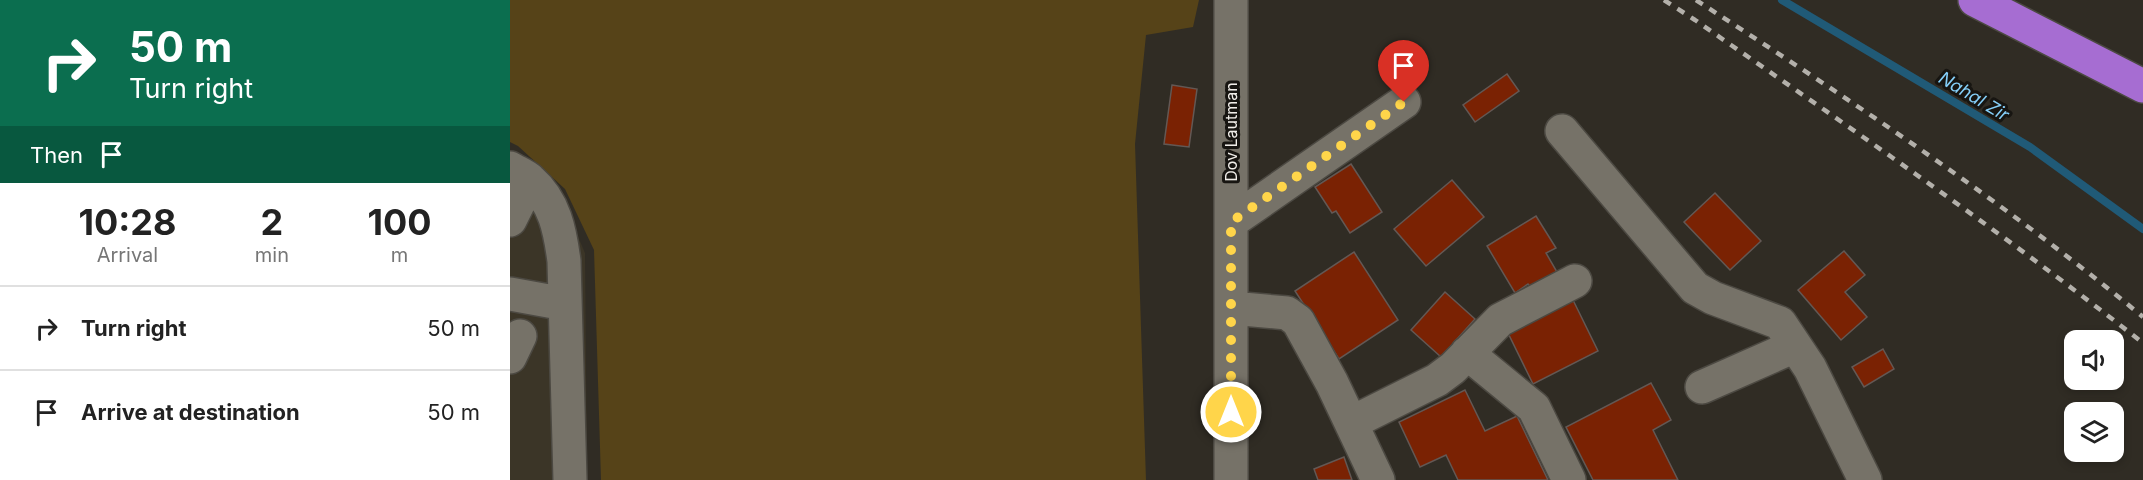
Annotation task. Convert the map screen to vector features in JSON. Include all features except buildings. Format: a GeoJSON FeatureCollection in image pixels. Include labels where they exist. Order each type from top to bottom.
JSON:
{"type":"FeatureCollection","features":[{"type":"Feature","properties":{"kind":"highway"},"geometry":{"type":"LineString","coordinates":[[1975,0],[2143,86]]}},
{"type":"Feature","properties":{"kind":"street","name":"Dov Lautman"},"geometry":{"type":"LineString","coordinates":[[1231,0],[1231,480]]}},
{"type":"Feature","properties":{"kind":"street"},"geometry":{"type":"LineString","coordinates":[[1231,222],[1404,102]]}},
{"type":"Feature","properties":{"kind":"street"},"geometry":{"type":"LineString","coordinates":[[1562,131],[1695,288],[1713,298],[1780,323],[1810,368],[1865,480]]}},
{"type":"Feature","properties":{"kind":"street"},"geometry":{"type":"LineString","coordinates":[[510,220],[520,174]]}},
{"type":"Feature","properties":{"kind":"street"},"geometry":{"type":"LineString","coordinates":[[520,174],[550,204],[560,226],[566,304],[570,480]]}},
{"type":"Feature","properties":{"kind":"street"},"geometry":{"type":"LineString","coordinates":[[1351,423],[1437,380],[1453,368],[1500,320],[1575,281]]}},
{"type":"Feature","properties":{"kind":"street"},"geometry":{"type":"LineString","coordinates":[[510,294],[566,304]]}},
{"type":"Feature","properties":{"kind":"street"},"geometry":{"type":"LineString","coordinates":[[1231,308],[1287,313],[1298,321],[1378,480]]}},
{"type":"Feature","properties":{"kind":"street"},"geometry":{"type":"LineString","coordinates":[[1702,387],[1795,346]]}},
{"type":"Feature","properties":{"kind":"street"},"geometry":{"type":"LineString","coordinates":[[1467,353],[1534,408],[1569,480]]}},
{"type":"Feature","properties":{"kind":"shaded area"},"geometry":{"type":"Polygon","coordinates":[[[510,0],[1199,0],[1193,27],[1146,35],[1135,144],[1146,480],[601,480],[594,250],[565,189],[518,146],[510,142],[510,0]]]}},
{"type":"Feature","properties":{"kind":"shaded area"},"geometry":{"type":"Polygon","coordinates":[[[510,150],[560,194],[585,253],[587,480],[510,480],[510,150]]]}},
{"type":"Feature","properties":{"kind":"waterway","name":"Nahal Zir"},"geometry":{"type":"LineString","coordinates":[[1782,0],[2030,147],[2143,229]]}},
{"type":"Feature","properties":{"kind":"railway"},"geometry":{"type":"LineString","coordinates":[[1664,0],[1921,178],[2033,259],[2143,343]]}},
{"type":"Feature","properties":{"kind":"railway"},"geometry":{"type":"LineString","coordinates":[[1696,0],[1924,152],[2036,232],[2143,317]]}},
{"type":"Feature","properties":{"kind":"route"},"geometry":{"type":"LineString","coordinates":[[1231,412],[1231,222],[1404,102]]}}]}
